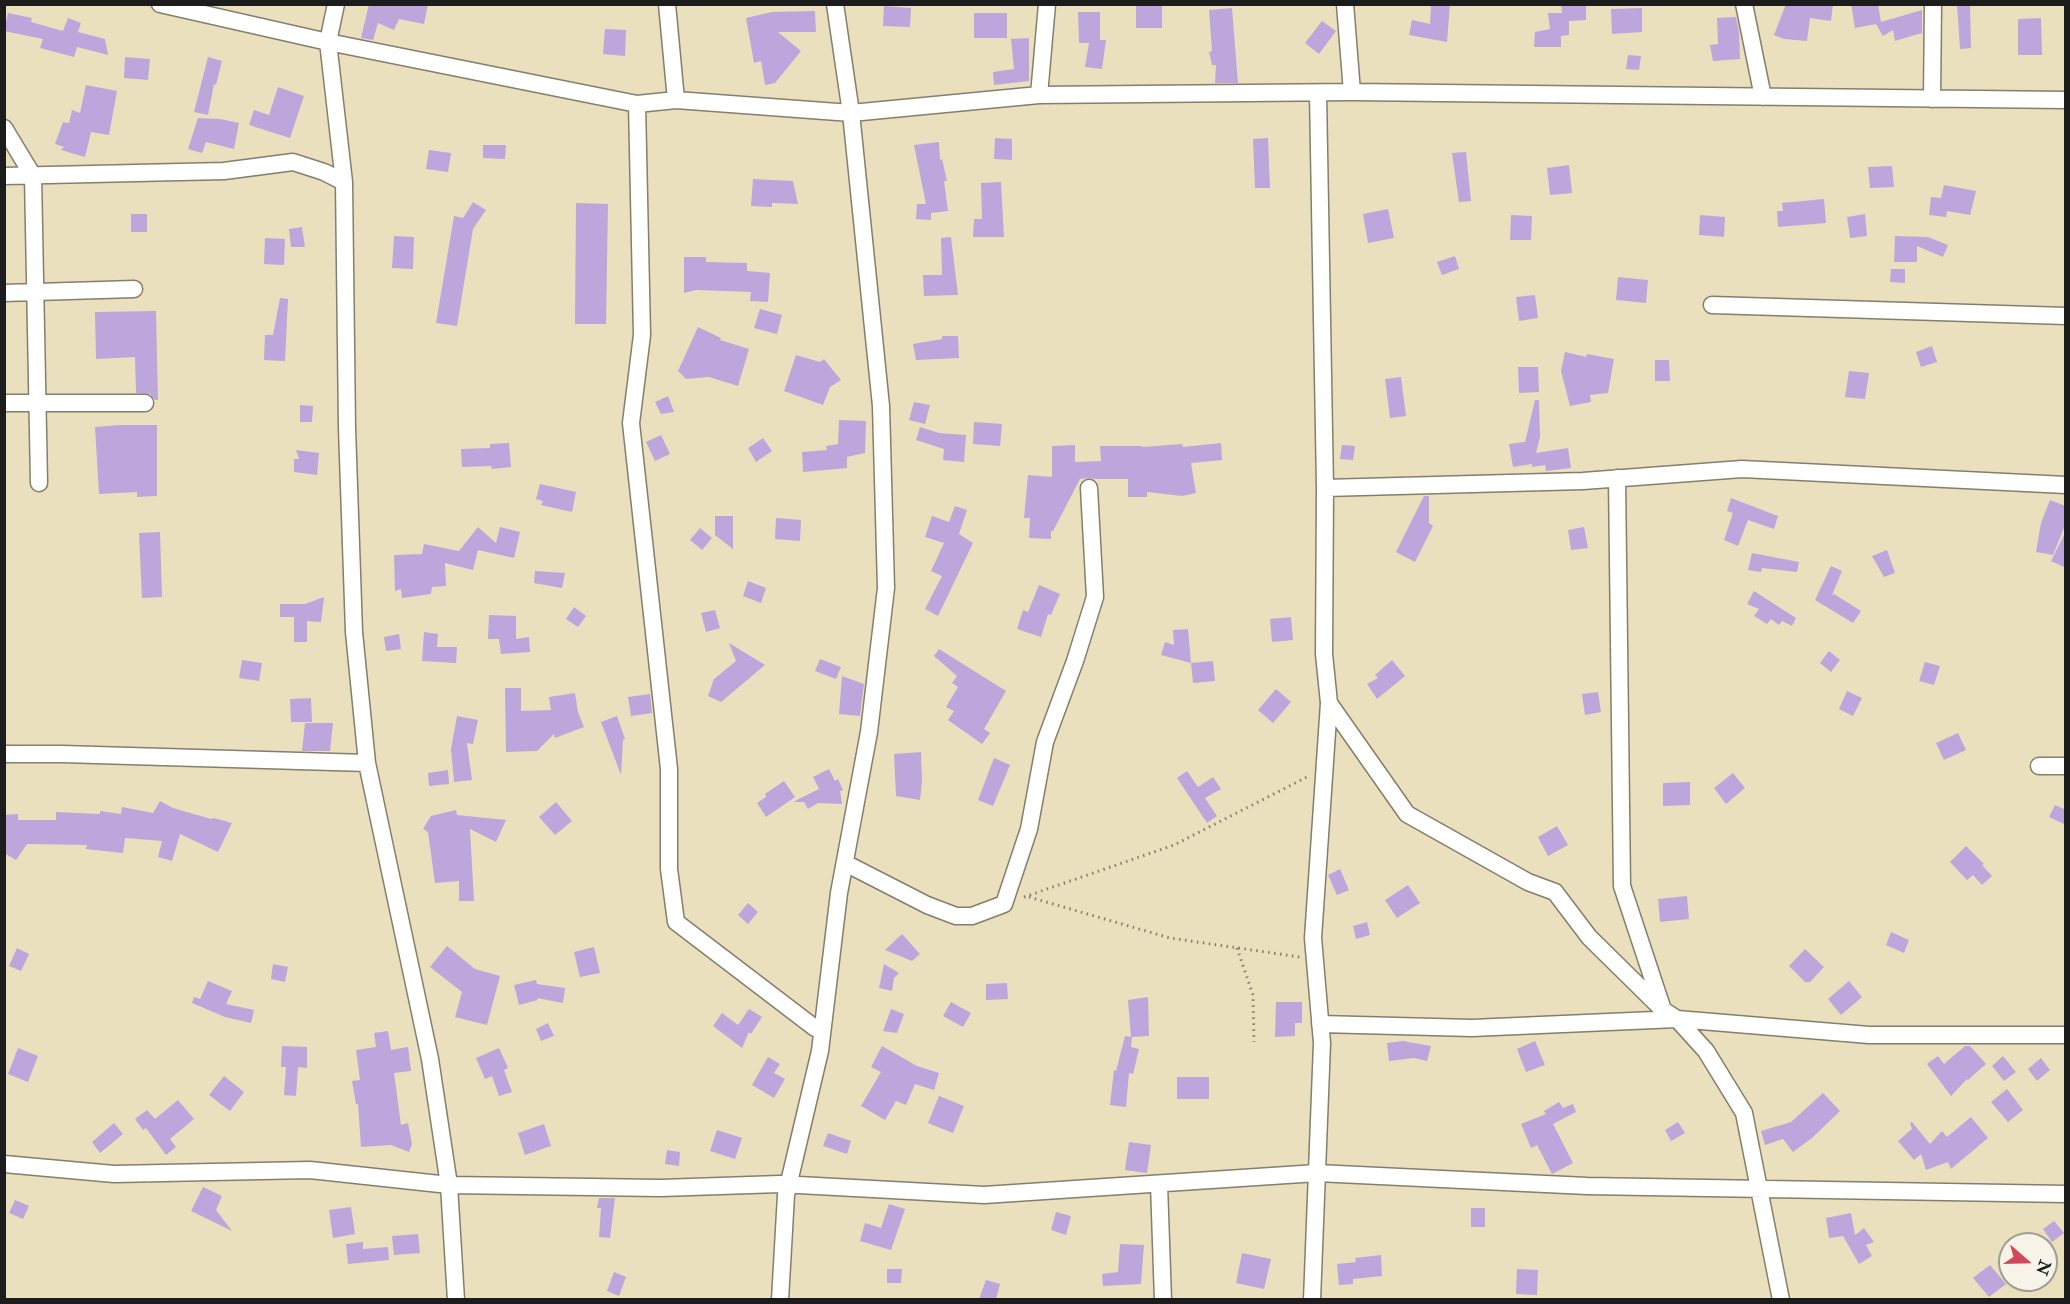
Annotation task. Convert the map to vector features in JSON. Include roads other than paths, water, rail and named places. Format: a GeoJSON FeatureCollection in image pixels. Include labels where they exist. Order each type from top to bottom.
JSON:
{"type":"FeatureCollection","features":[{"type":"Feature","properties":{"kind":"street"},"geometry":{"type":"LineString","coordinates":[[160,4],[328,42],[637,104],[676,99],[851,113],[1039,95],[1352,92],[2066,100]]}},
{"type":"Feature","properties":{"kind":"street"},"geometry":{"type":"LineString","coordinates":[[336,4],[328,42],[344,183],[347,428],[354,632],[367,763],[430,1059],[449,1185],[456,1299]]}},
{"type":"Feature","properties":{"kind":"street"},"geometry":{"type":"LineString","coordinates":[[667,4],[676,99]]}},
{"type":"Feature","properties":{"kind":"street"},"geometry":{"type":"LineString","coordinates":[[780,1299],[786,1196],[820,1051],[839,894],[869,732],[886,588],[881,406],[851,113],[835,4]]}},
{"type":"Feature","properties":{"kind":"street"},"geometry":{"type":"LineString","coordinates":[[1039,95],[1047,4]]}},
{"type":"Feature","properties":{"kind":"street"},"geometry":{"type":"LineString","coordinates":[[1345,4],[1352,92]]}},
{"type":"Feature","properties":{"kind":"street"},"geometry":{"type":"LineString","coordinates":[[1744,4],[1763,97]]}},
{"type":"Feature","properties":{"kind":"street"},"geometry":{"type":"LineString","coordinates":[[1932,99],[1933,4]]}},
{"type":"Feature","properties":{"kind":"street"},"geometry":{"type":"LineString","coordinates":[[1312,1299],[1322,1043],[1313,938],[1329,703],[1324,654],[1325,488],[1318,93]]}},
{"type":"Feature","properties":{"kind":"street"},"geometry":{"type":"LineString","coordinates":[[637,104],[642,335],[631,423],[669,769],[669,869],[676,922],[815,1028]]}},
{"type":"Feature","properties":{"kind":"street"},"geometry":{"type":"LineString","coordinates":[[4,128],[33,176],[39,483]]}},
{"type":"Feature","properties":{"kind":"street"},"geometry":{"type":"LineString","coordinates":[[4,176],[224,171],[293,162],[324,172],[344,183]]}},
{"type":"Feature","properties":{"kind":"street"},"geometry":{"type":"LineString","coordinates":[[4,293],[134,289]]}},
{"type":"Feature","properties":{"kind":"street"},"geometry":{"type":"LineString","coordinates":[[1712,305],[2066,316]]}},
{"type":"Feature","properties":{"kind":"street"},"geometry":{"type":"LineString","coordinates":[[4,403],[145,403]]}},
{"type":"Feature","properties":{"kind":"street"},"geometry":{"type":"LineString","coordinates":[[1325,488],[1617,478],[1742,469],[2066,485]]}},
{"type":"Feature","properties":{"kind":"street"},"geometry":{"type":"LineString","coordinates":[[1617,478],[1622,886],[1670,1014]]}},
{"type":"Feature","properties":{"kind":"street"},"geometry":{"type":"LineString","coordinates":[[845,864],[927,905],[956,916],[972,915],[1005,904],[1029,829],[1046,742],[1095,597],[1089,488]]}},
{"type":"Feature","properties":{"kind":"street"},"geometry":{"type":"LineString","coordinates":[[1329,703],[1407,814],[1527,882],[1555,892],[1589,937],[1706,1051],[1744,1113],[1781,1299]]}},
{"type":"Feature","properties":{"kind":"street"},"geometry":{"type":"LineString","coordinates":[[4,754],[367,763]]}},
{"type":"Feature","properties":{"kind":"street"},"geometry":{"type":"LineString","coordinates":[[2039,766],[2066,766]]}},
{"type":"Feature","properties":{"kind":"street"},"geometry":{"type":"LineString","coordinates":[[1320,1023],[1472,1028],[1670,1014],[1869,1035],[2066,1035]]}},
{"type":"Feature","properties":{"kind":"street"},"geometry":{"type":"LineString","coordinates":[[4,1164],[114,1174],[310,1170],[449,1185],[661,1188],[789,1185],[984,1195],[1317,1173],[1587,1186],[2066,1194]]}},
{"type":"Feature","properties":{"kind":"street"},"geometry":{"type":"LineString","coordinates":[[1159,1184],[1163,1299]]}}]}
